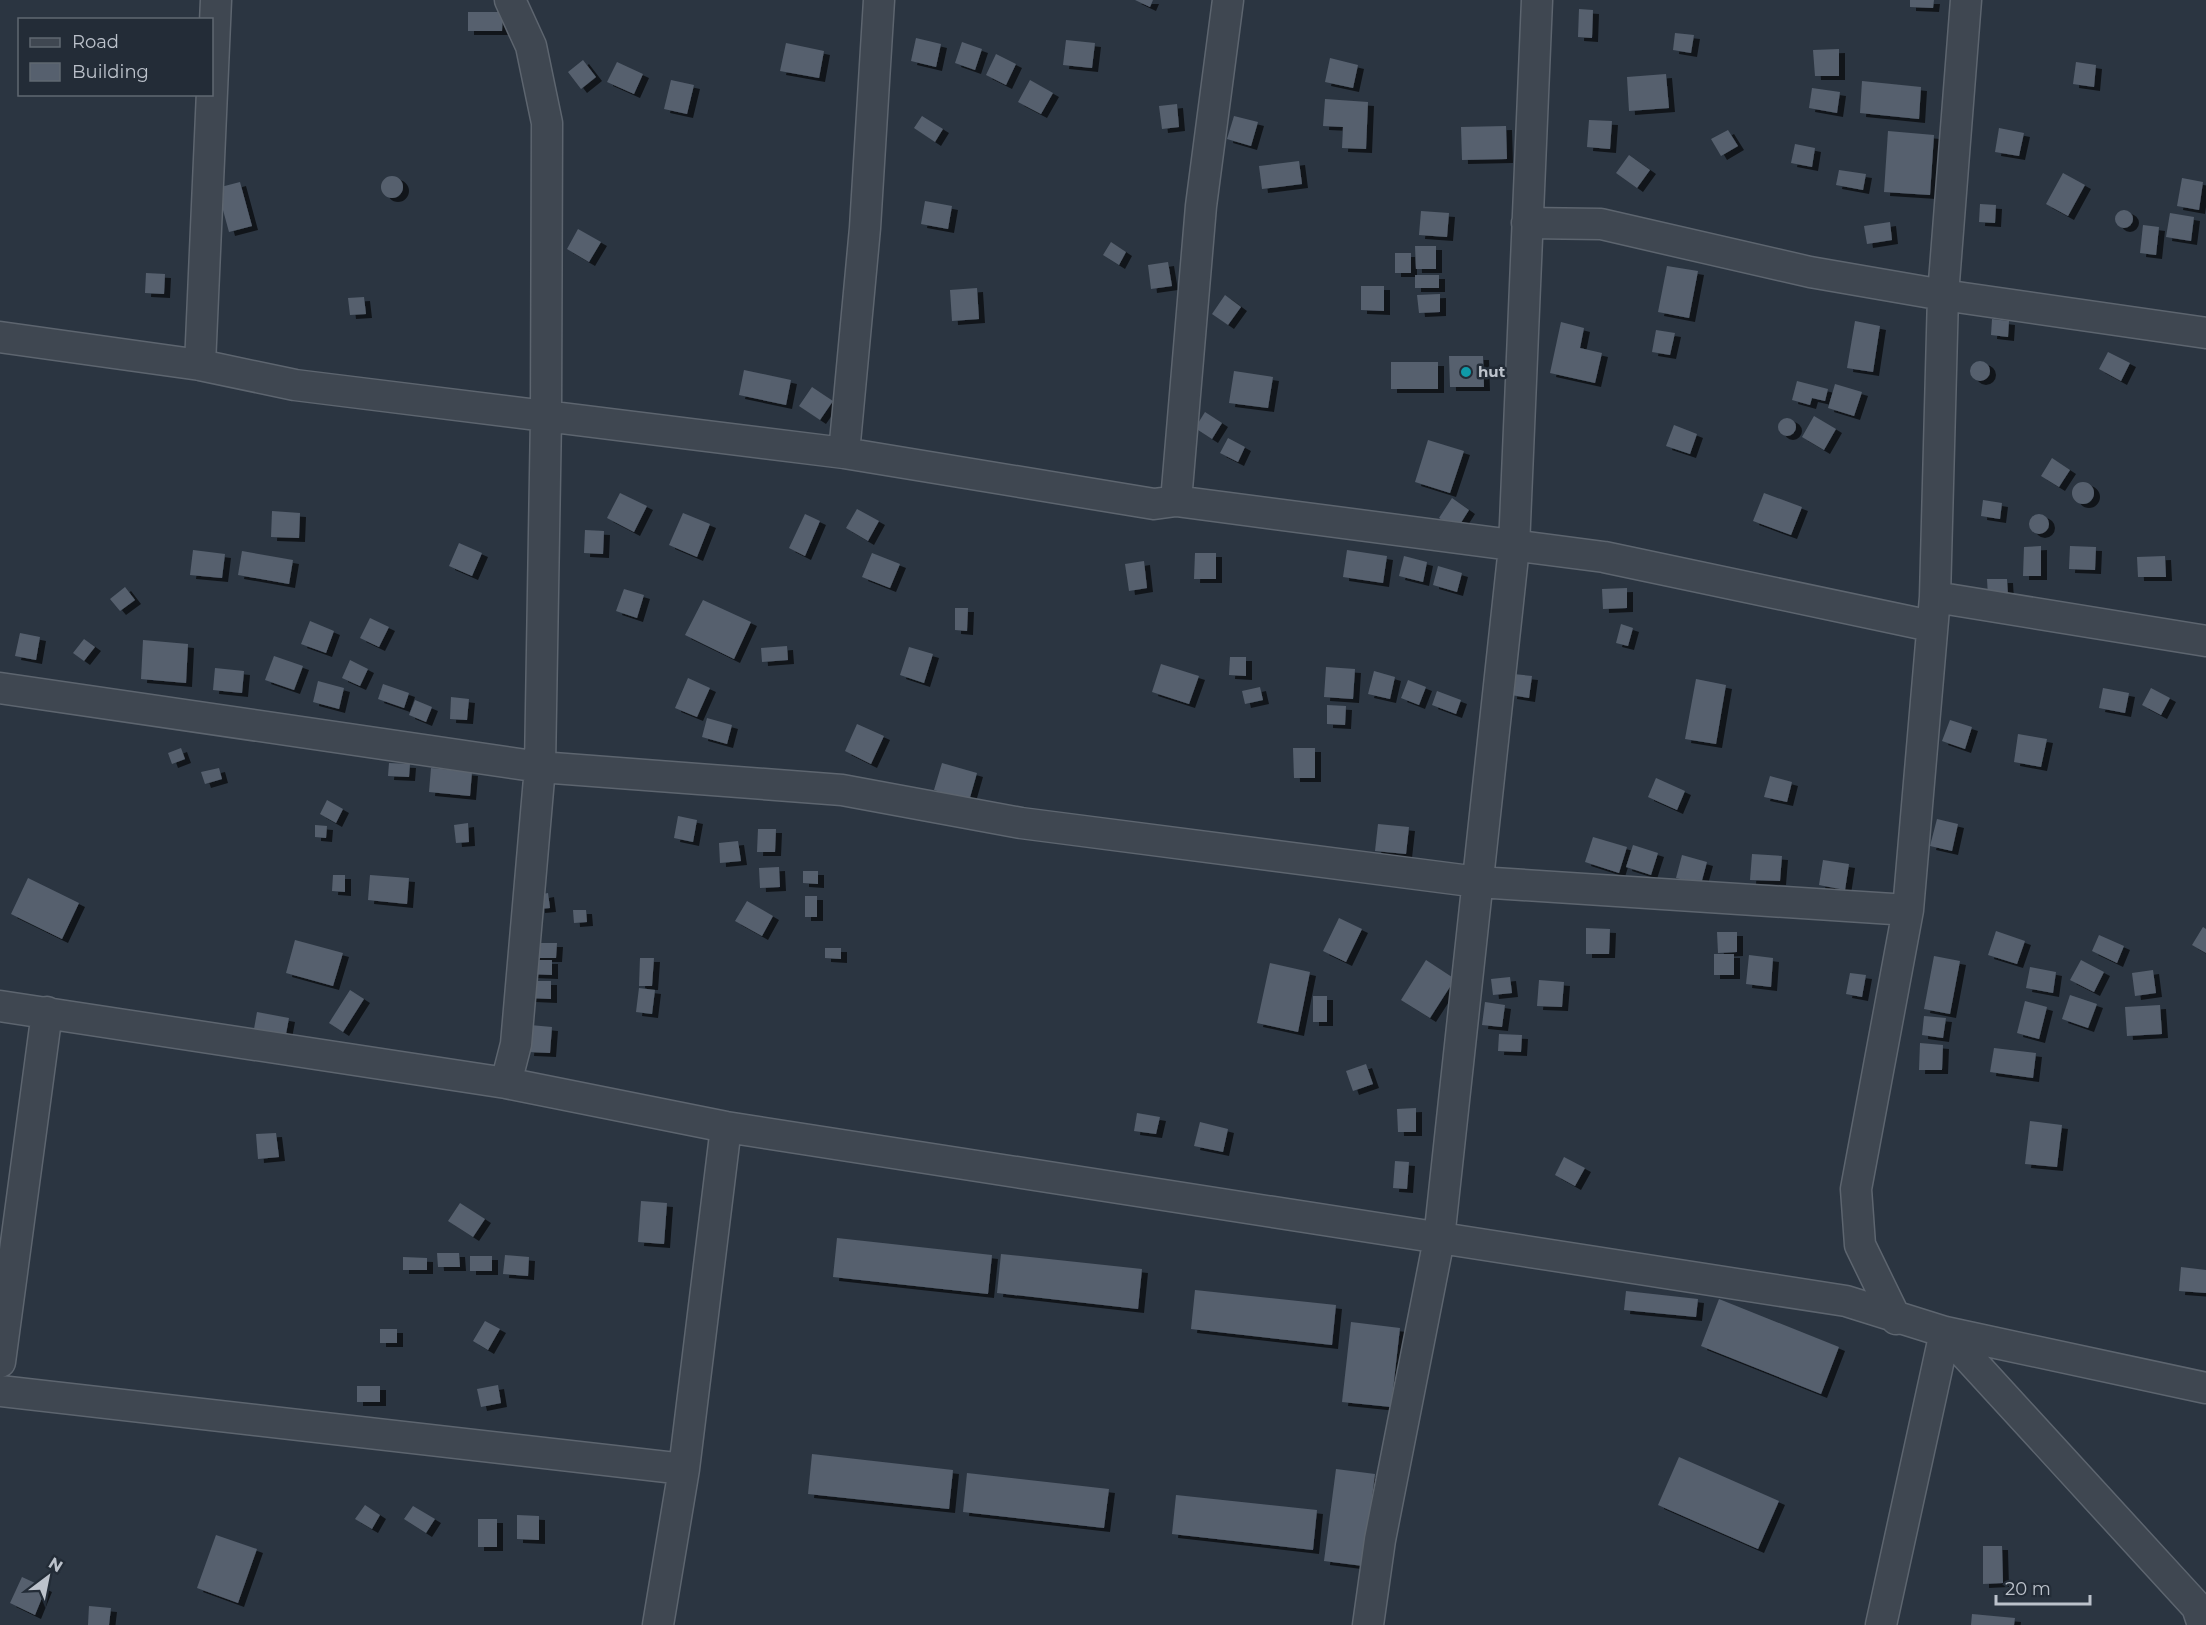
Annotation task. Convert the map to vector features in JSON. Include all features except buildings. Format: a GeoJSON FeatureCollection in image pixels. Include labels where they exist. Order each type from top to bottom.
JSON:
{"type":"FeatureCollection","features":[{"type":"Feature","properties":{"kind":"street"},"geometry":{"type":"LineString","coordinates":[[213,68],[216,0]]}},
{"type":"Feature","properties":{"kind":"street"},"geometry":{"type":"LineString","coordinates":[[506,1083],[516,1044],[540,767],[548,123],[531,46],[510,0]]}},
{"type":"Feature","properties":{"kind":"street"},"geometry":{"type":"LineString","coordinates":[[844,453],[865,228],[879,0]]}},
{"type":"Feature","properties":{"kind":"street"},"geometry":{"type":"LineString","coordinates":[[1176,501],[1201,206],[1228,0]]}},
{"type":"Feature","properties":{"kind":"street"},"geometry":{"type":"LineString","coordinates":[[1368,1625],[1380,1540],[1439,1239],[1514,547],[1537,0]]}},
{"type":"Feature","properties":{"kind":"street"},"geometry":{"type":"LineString","coordinates":[[1896,1319],[1860,1245],[1856,1189],[1908,910],[1933,611],[1943,295],[1966,0]]}},
{"type":"Feature","properties":{"kind":"street"},"geometry":{"type":"LineString","coordinates":[[200,365],[212,96]]}},
{"type":"Feature","properties":{"kind":"street"},"geometry":{"type":"LineString","coordinates":[[1527,223],[1601,224],[1810,272],[1943,295],[2206,333]]}},
{"type":"Feature","properties":{"kind":"street"},"geometry":{"type":"LineString","coordinates":[[0,337],[200,365],[295,385],[844,453],[1154,504],[1176,501],[1604,557],[1933,611],[2206,641]]}},
{"type":"Feature","properties":{"kind":"street"},"geometry":{"type":"LineString","coordinates":[[0,688],[540,767],[842,790],[1021,823],[1478,882],[1908,910]]}},
{"type":"Feature","properties":{"kind":"street"},"geometry":{"type":"LineString","coordinates":[[0,1006],[506,1083],[726,1127],[1846,1301],[1896,1319],[1945,1332],[2206,1388]]}},
{"type":"Feature","properties":{"kind":"street"},"geometry":{"type":"LineString","coordinates":[[0,1362],[47,1012]]}},
{"type":"Feature","properties":{"kind":"street"},"geometry":{"type":"LineString","coordinates":[[658,1625],[684,1469],[726,1127]]}},
{"type":"Feature","properties":{"kind":"street"},"geometry":{"type":"LineString","coordinates":[[1881,1625],[1945,1332]]}},
{"type":"Feature","properties":{"kind":"street"},"geometry":{"type":"LineString","coordinates":[[1945,1332],[2197,1607],[2202,1625]]}},
{"type":"Feature","properties":{"kind":"street"},"geometry":{"type":"LineString","coordinates":[[0,1391],[684,1469]]}},
{"type":"Feature","properties":{"kind":"place","name":"hut"},"geometry":{"type":"Point","coordinates":[1466,372]}}]}
